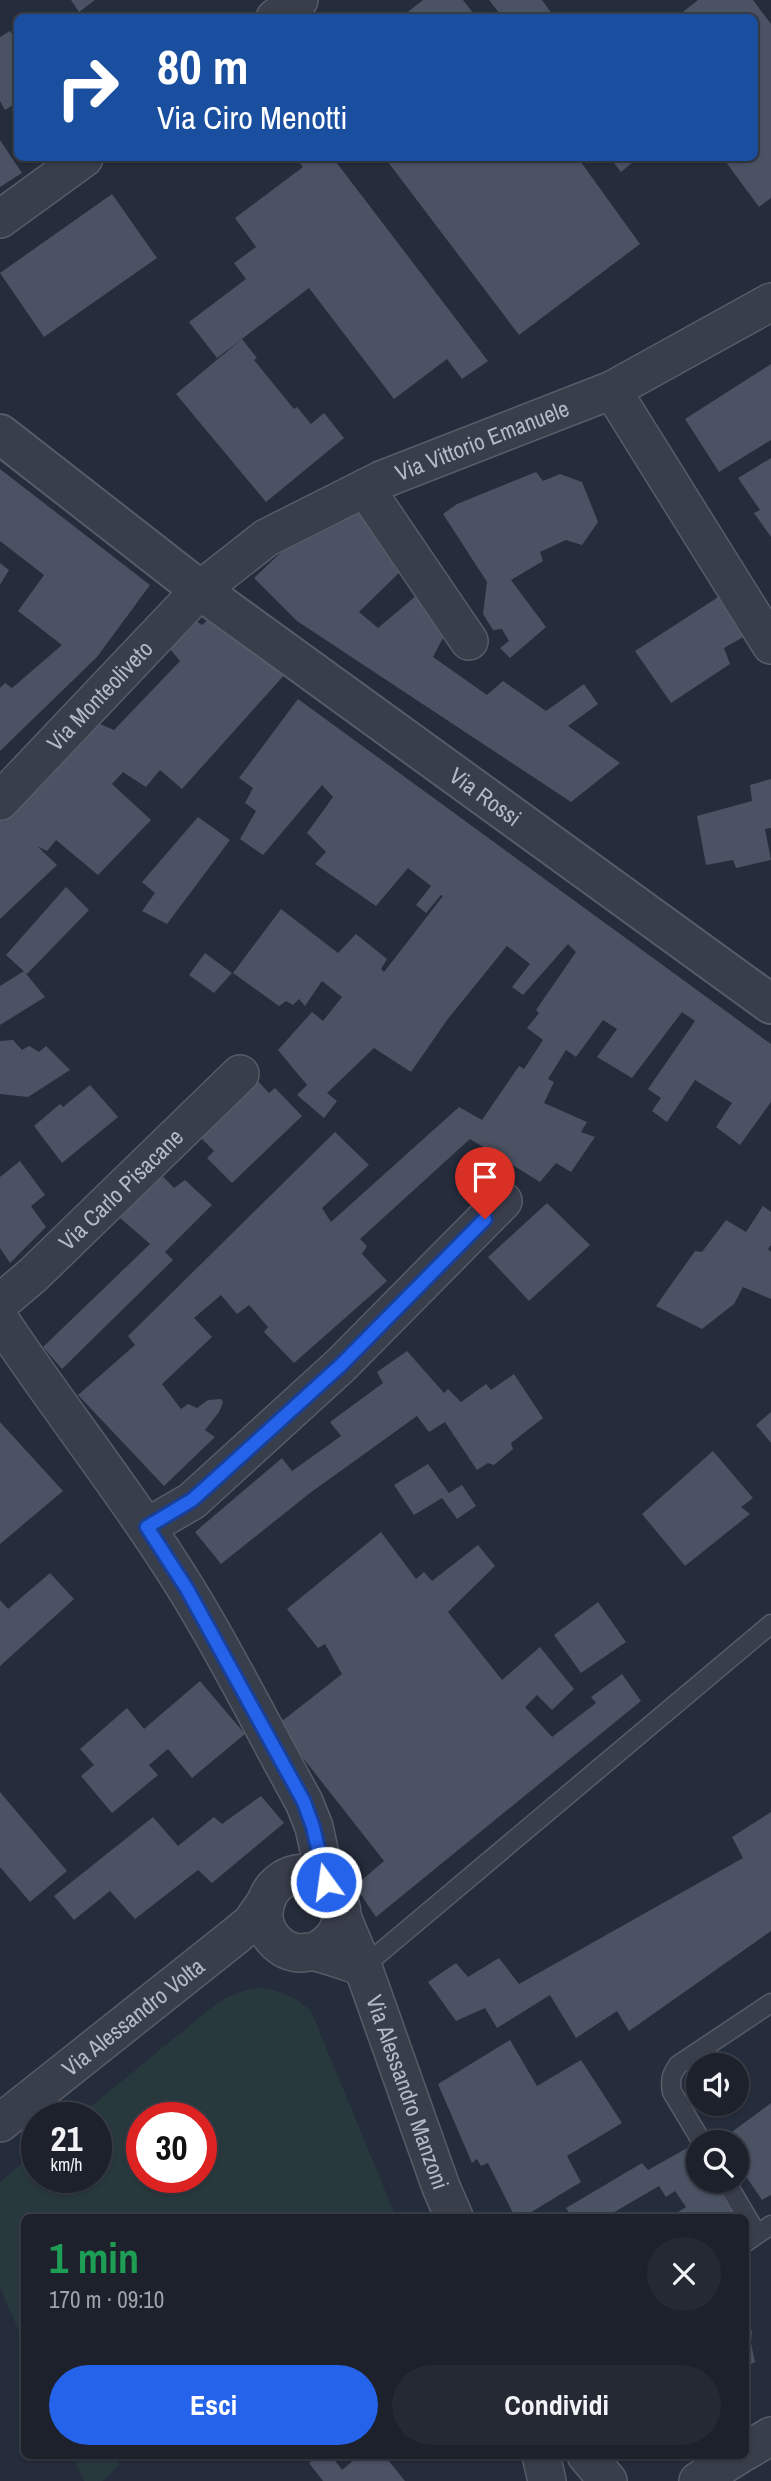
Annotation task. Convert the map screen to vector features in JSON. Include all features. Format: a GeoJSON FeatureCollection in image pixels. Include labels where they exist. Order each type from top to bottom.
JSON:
{"type":"FeatureCollection","features":[{"type":"Feature","properties":{"kind":"street"},"geometry":{"type":"LineString","coordinates":[[280,14],[299,0]]}},
{"type":"Feature","properties":{"kind":"street"},"geometry":{"type":"LineString","coordinates":[[0,219],[80,161]]}},
{"type":"Feature","properties":{"kind":"street","name":"Via Vittorio Emanuele"},"geometry":{"type":"LineString","coordinates":[[200,590],[266,538],[366,488],[612,390],[771,302]]}},
{"type":"Feature","properties":{"kind":"street"},"geometry":{"type":"LineString","coordinates":[[612,390],[771,645]]}},
{"type":"Feature","properties":{"kind":"street","name":"Via Rossi"},"geometry":{"type":"LineString","coordinates":[[0,434],[200,590],[771,1004]]}},
{"type":"Feature","properties":{"kind":"street"},"geometry":{"type":"LineString","coordinates":[[366,488],[469,640]]}},
{"type":"Feature","properties":{"kind":"street","name":"Via Monteoliveto"},"geometry":{"type":"LineString","coordinates":[[0,801],[200,590]]}},
{"type":"Feature","properties":{"kind":"street","name":"Via Carlo Pisacane"},"geometry":{"type":"LineString","coordinates":[[0,1303],[43,1266],[240,1074]]}},
{"type":"Feature","properties":{"kind":"street"},"geometry":{"type":"LineString","coordinates":[[147,1527],[192,1500],[341,1365],[503,1201]]}},
{"type":"Feature","properties":{"kind":"street"},"geometry":{"type":"LineString","coordinates":[[0,1320],[147,1527],[187,1589],[304,1802],[326,1882]]}},
{"type":"Feature","properties":{"kind":"street"},"geometry":{"type":"LineString","coordinates":[[314,1876],[326,1882],[336,1892],[341,1904],[342,1917],[335,1936],[326,1946],[314,1952],[286,1950],[275,1942],[267,1930],[265,1903],[277,1884],[288,1877],[314,1876]]}},
{"type":"Feature","properties":{"kind":"street","name":"Via Alessandro Volta"},"geometry":{"type":"LineString","coordinates":[[0,2123],[251,1923],[265,1903]]}},
{"type":"Feature","properties":{"kind":"street","name":"Via Alessandro Manzoni"},"geometry":{"type":"LineString","coordinates":[[342,1917],[363,1967],[453,2214]]}},
{"type":"Feature","properties":{"kind":"street"},"geometry":{"type":"LineString","coordinates":[[234,1937],[275,1942]]}},
{"type":"Feature","properties":{"kind":"street","name":"Via Alessandro Manzoni"},"geometry":{"type":"LineString","coordinates":[[314,1952],[363,1967]]}},
{"type":"Feature","properties":{"kind":"street"},"geometry":{"type":"LineString","coordinates":[[749,2449],[771,2435]]}},
{"type":"Feature","properties":{"kind":"street"},"geometry":{"type":"LineString","coordinates":[[542,2459],[547,2481]]}},
{"type":"Feature","properties":{"kind":"street"},"geometry":{"type":"LineString","coordinates":[[589,2459],[608,2481]]}},
{"type":"Feature","properties":{"kind":"street"},"geometry":{"type":"LineString","coordinates":[[698,2481],[733,2459]]}},
{"type":"Feature","properties":{"kind":"lane"},"geometry":{"type":"LineString","coordinates":[[363,1967],[771,1624]]}},
{"type":"Feature","properties":{"kind":"lane"},"geometry":{"type":"LineString","coordinates":[[695,2130],[672,2092],[672,2074],[678,2065],[771,2003]]}},
{"type":"Feature","properties":{"kind":"lane"},"geometry":{"type":"LineString","coordinates":[[733,2193],[746,2214]]}},
{"type":"Feature","properties":{"kind":"shaded area"},"geometry":{"type":"Polygon","coordinates":[[[263,1988],[283,1993],[311,2011],[395,2214],[21,2214],[21,2336],[0,2287],[0,2182],[21,2164],[21,2193],[112,2193],[112,2102],[96,2102],[228,1997],[263,1988]]]}},
{"type":"Feature","properties":{"kind":"shaded area"},"geometry":{"type":"Polygon","coordinates":[[[75,2459],[116,2459],[120,2464],[103,2481],[84,2481],[75,2459]]]}},
{"type":"Feature","properties":{"kind":"building"},"geometry":{"type":"Polygon","coordinates":[[[71,0],[95,0],[79,12],[71,0]]]}},
{"type":"Feature","properties":{"kind":"building"},"geometry":{"type":"Polygon","coordinates":[[[423,0],[463,0],[474,14],[405,14],[423,0]]]}},
{"type":"Feature","properties":{"kind":"building"},"geometry":{"type":"Polygon","coordinates":[[[489,0],[542,0],[552,14],[500,14],[489,0]]]}},
{"type":"Feature","properties":{"kind":"building"},"geometry":{"type":"Polygon","coordinates":[[[698,0],[753,0],[771,24],[771,198],[759,207],[725,161],[758,161],[758,14],[680,14],[698,0]]]}},
{"type":"Feature","properties":{"kind":"building"},"geometry":{"type":"Polygon","coordinates":[[[10,31],[14,36],[14,104],[5,110],[0,101],[0,37],[10,31]]]}},
{"type":"Feature","properties":{"kind":"building"},"geometry":{"type":"Polygon","coordinates":[[[0,140],[22,173],[0,187],[0,140]]]}},
{"type":"Feature","properties":{"kind":"building"},"geometry":{"type":"Polygon","coordinates":[[[298,161],[335,161],[488,361],[462,379],[447,359],[394,399],[309,288],[217,358],[189,322],[246,279],[234,263],[256,247],[235,218],[303,167],[298,161]]]}},
{"type":"Feature","properties":{"kind":"building"},"geometry":{"type":"Polygon","coordinates":[[[387,161],[580,161],[640,244],[519,335],[387,161]]]}},
{"type":"Feature","properties":{"kind":"building"},"geometry":{"type":"Polygon","coordinates":[[[612,161],[634,161],[621,172],[612,161]]]}},
{"type":"Feature","properties":{"kind":"building"},"geometry":{"type":"Polygon","coordinates":[[[112,194],[157,258],[44,337],[0,273],[112,194]]]}},
{"type":"Feature","properties":{"kind":"building"},"geometry":{"type":"Polygon","coordinates":[[[242,339],[257,358],[254,360],[294,409],[297,407],[311,424],[324,413],[344,438],[266,502],[176,394],[242,339]]]}},
{"type":"Feature","properties":{"kind":"building"},"geometry":{"type":"Polygon","coordinates":[[[771,364],[771,440],[719,472],[685,419],[771,364]]]}},
{"type":"Feature","properties":{"kind":"building"},"geometry":{"type":"Polygon","coordinates":[[[771,458],[771,537],[754,513],[760,510],[738,478],[771,458]]]}},
{"type":"Feature","properties":{"kind":"building"},"geometry":{"type":"Polygon","coordinates":[[[0,469],[150,585],[97,657],[0,751],[0,688],[5,683],[12,688],[62,645],[18,611],[44,575],[0,541],[0,469]]]}},
{"type":"Feature","properties":{"kind":"building"},"geometry":{"type":"Polygon","coordinates":[[[536,472],[543,481],[560,474],[582,482],[598,522],[582,545],[566,540],[540,552],[543,561],[511,580],[546,627],[510,658],[500,648],[509,641],[502,629],[493,630],[483,614],[487,582],[443,514],[457,504],[536,472]]]}},
{"type":"Feature","properties":{"kind":"building"},"geometry":{"type":"Polygon","coordinates":[[[356,496],[406,566],[359,612],[378,628],[418,594],[444,636],[433,657],[487,695],[503,681],[546,711],[584,684],[598,704],[568,726],[620,763],[571,802],[297,621],[254,578],[316,519],[356,496]]]}},
{"type":"Feature","properties":{"kind":"building"},"geometry":{"type":"Polygon","coordinates":[[[0,563],[9,570],[0,585],[0,563]]]}},
{"type":"Feature","properties":{"kind":"building"},"geometry":{"type":"Polygon","coordinates":[[[726,592],[752,632],[724,648],[730,664],[671,703],[635,651],[726,592]]]}},
{"type":"Feature","properties":{"kind":"building"},"geometry":{"type":"Polygon","coordinates":[[[212,616],[287,672],[182,789],[160,770],[146,787],[123,772],[112,784],[151,820],[98,875],[56,840],[47,851],[37,846],[57,865],[0,919],[0,817],[93,721],[114,730],[180,661],[170,649],[193,619],[202,625],[212,616]]]}},
{"type":"Feature","properties":{"kind":"building"},"geometry":{"type":"Polygon","coordinates":[[[298,699],[771,1044],[771,1102],[740,1145],[716,1127],[732,1103],[695,1080],[667,1122],[652,1111],[661,1098],[648,1089],[695,1021],[682,1012],[632,1078],[597,1057],[617,1029],[603,1020],[576,1057],[566,1050],[548,1079],[554,1082],[544,1103],[587,1122],[581,1132],[595,1137],[571,1172],[556,1163],[540,1182],[470,1139],[360,1239],[367,1246],[362,1254],[387,1281],[294,1363],[264,1332],[268,1327],[249,1305],[237,1314],[221,1295],[194,1318],[212,1337],[162,1384],[181,1409],[188,1404],[197,1408],[208,1400],[221,1399],[223,1402],[205,1430],[215,1437],[164,1486],[78,1395],[135,1345],[128,1336],[335,1132],[369,1165],[322,1208],[331,1222],[459,1107],[482,1120],[519,1066],[524,1069],[543,1040],[527,1028],[539,1013],[536,1010],[576,952],[568,944],[523,995],[512,987],[530,964],[507,946],[447,1020],[411,1072],[374,1048],[327,1093],[337,1101],[324,1118],[297,1095],[307,1085],[278,1050],[312,1012],[323,1021],[342,997],[322,981],[305,1006],[299,999],[293,1005],[286,1001],[279,1006],[233,973],[281,909],[338,953],[356,934],[387,959],[381,969],[384,972],[443,896],[441,895],[426,913],[416,905],[431,886],[408,868],[376,906],[315,864],[326,852],[307,833],[333,797],[322,785],[263,855],[240,839],[256,811],[245,803],[253,788],[239,778],[298,699]]]}},
{"type":"Feature","properties":{"kind":"building"},"geometry":{"type":"Polygon","coordinates":[[[771,779],[771,828],[765,829],[771,860],[736,868],[733,860],[706,865],[697,816],[752,801],[750,785],[771,779]]]}},
{"type":"Feature","properties":{"kind":"building"},"geometry":{"type":"Polygon","coordinates":[[[198,817],[230,840],[167,924],[142,911],[155,893],[142,882],[198,817]]]}},
{"type":"Feature","properties":{"kind":"building"},"geometry":{"type":"Polygon","coordinates":[[[66,887],[89,910],[27,974],[6,955],[66,887]]]}},
{"type":"Feature","properties":{"kind":"building"},"geometry":{"type":"Polygon","coordinates":[[[205,953],[232,973],[214,993],[189,975],[205,953]]]}},
{"type":"Feature","properties":{"kind":"building"},"geometry":{"type":"Polygon","coordinates":[[[24,971],[45,997],[0,1025],[0,986],[24,971]]]}},
{"type":"Feature","properties":{"kind":"building"},"geometry":{"type":"Polygon","coordinates":[[[13,1040],[22,1050],[29,1046],[39,1052],[46,1046],[70,1070],[28,1097],[0,1094],[0,1041],[13,1040]]]}},
{"type":"Feature","properties":{"kind":"building"},"geometry":{"type":"Polygon","coordinates":[[[253,1076],[269,1093],[275,1088],[302,1116],[232,1183],[207,1158],[214,1151],[193,1130],[253,1076]]]}},
{"type":"Feature","properties":{"kind":"building"},"geometry":{"type":"Polygon","coordinates":[[[90,1085],[118,1117],[62,1163],[34,1126],[60,1104],[63,1107],[90,1085]]]}},
{"type":"Feature","properties":{"kind":"building"},"geometry":{"type":"Polygon","coordinates":[[[20,1161],[45,1195],[31,1206],[46,1227],[10,1263],[0,1248],[0,1177],[20,1161]]]}},
{"type":"Feature","properties":{"kind":"building"},"geometry":{"type":"Polygon","coordinates":[[[154,1167],[174,1188],[185,1180],[212,1205],[165,1252],[173,1260],[62,1369],[43,1347],[150,1244],[112,1211],[154,1167]]]}},
{"type":"Feature","properties":{"kind":"building"},"geometry":{"type":"Polygon","coordinates":[[[547,1203],[590,1245],[529,1301],[488,1257],[547,1203]]]}},
{"type":"Feature","properties":{"kind":"building"},"geometry":{"type":"Polygon","coordinates":[[[763,1206],[771,1212],[771,1245],[768,1249],[771,1252],[771,1299],[743,1287],[734,1304],[702,1329],[656,1306],[695,1251],[702,1252],[726,1220],[746,1232],[763,1206]]]}},
{"type":"Feature","properties":{"kind":"building"},"geometry":{"type":"Polygon","coordinates":[[[407,1351],[444,1393],[448,1389],[461,1402],[486,1384],[491,1390],[514,1374],[543,1418],[511,1443],[513,1449],[494,1465],[488,1463],[477,1470],[445,1422],[429,1432],[417,1416],[310,1493],[221,1564],[195,1532],[282,1458],[292,1471],[341,1436],[330,1422],[383,1383],[377,1372],[407,1351]]]}},
{"type":"Feature","properties":{"kind":"building"},"geometry":{"type":"Polygon","coordinates":[[[771,1412],[771,1443],[756,1425],[771,1412]]]}},
{"type":"Feature","properties":{"kind":"building"},"geometry":{"type":"Polygon","coordinates":[[[0,1422],[63,1491],[0,1544],[0,1422]]]}},
{"type":"Feature","properties":{"kind":"building"},"geometry":{"type":"Polygon","coordinates":[[[713,1451],[753,1498],[741,1507],[750,1514],[685,1566],[642,1514],[713,1451]]]}},
{"type":"Feature","properties":{"kind":"building"},"geometry":{"type":"Polygon","coordinates":[[[428,1464],[449,1493],[462,1485],[476,1506],[457,1519],[442,1498],[414,1515],[394,1485],[428,1464]]]}},
{"type":"Feature","properties":{"kind":"building"},"geometry":{"type":"Polygon","coordinates":[[[381,1532],[416,1579],[424,1572],[432,1581],[478,1545],[495,1566],[448,1612],[502,1680],[540,1647],[574,1689],[552,1710],[537,1695],[525,1707],[552,1737],[596,1703],[591,1697],[622,1674],[641,1701],[376,1917],[355,1886],[384,1861],[277,1725],[342,1674],[325,1644],[318,1648],[287,1609],[381,1532]]]}},
{"type":"Feature","properties":{"kind":"building"},"geometry":{"type":"Polygon","coordinates":[[[50,1573],[74,1599],[0,1666],[0,1600],[8,1609],[50,1573]]]}},
{"type":"Feature","properties":{"kind":"building"},"geometry":{"type":"Polygon","coordinates":[[[598,1602],[626,1642],[581,1673],[554,1635],[598,1602]]]}},
{"type":"Feature","properties":{"kind":"building"},"geometry":{"type":"Polygon","coordinates":[[[200,1681],[245,1734],[192,1778],[168,1749],[149,1765],[158,1775],[112,1813],[81,1776],[94,1765],[80,1749],[127,1708],[144,1729],[200,1681]]]}},
{"type":"Feature","properties":{"kind":"building"},"geometry":{"type":"Polygon","coordinates":[[[0,1792],[67,1871],[30,1902],[0,1867],[0,1792]]]}},
{"type":"Feature","properties":{"kind":"building"},"geometry":{"type":"Polygon","coordinates":[[[261,1796],[284,1823],[212,1883],[198,1870],[135,1919],[110,1891],[74,1920],[54,1896],[153,1817],[178,1846],[214,1817],[222,1824],[261,1796]]]}},
{"type":"Feature","properties":{"kind":"building"},"geometry":{"type":"Polygon","coordinates":[[[771,1812],[771,1931],[629,2031],[617,2011],[576,2038],[550,1995],[497,2028],[485,2008],[456,2021],[428,1982],[456,1963],[468,1977],[499,1958],[519,1984],[743,1858],[732,1837],[771,1812]]]}},
{"type":"Feature","properties":{"kind":"building"},"geometry":{"type":"Polygon","coordinates":[[[510,2040],[537,2086],[581,2060],[622,2123],[567,2156],[581,2182],[528,2214],[514,2214],[488,2163],[481,2166],[477,2159],[472,2163],[438,2084],[510,2040]]]}},
{"type":"Feature","properties":{"kind":"building"},"geometry":{"type":"Polygon","coordinates":[[[771,2103],[771,2195],[762,2200],[749,2181],[749,2130],[735,2130],[771,2103]]]}},
{"type":"Feature","properties":{"kind":"building"},"geometry":{"type":"Polygon","coordinates":[[[686,2149],[686,2193],[720,2193],[734,2214],[675,2214],[686,2207],[675,2191],[666,2197],[659,2186],[611,2214],[570,2214],[566,2208],[642,2163],[648,2170],[686,2149]]]}},
{"type":"Feature","properties":{"kind":"building"},"geometry":{"type":"Polygon","coordinates":[[[749,2326],[752,2331],[751,2343],[755,2362],[749,2365],[749,2326]]]}},
{"type":"Feature","properties":{"kind":"building"},"geometry":{"type":"Polygon","coordinates":[[[314,2459],[334,2459],[342,2470],[355,2459],[387,2459],[405,2481],[323,2481],[309,2463],[314,2459]]]}},
{"type":"Feature","properties":{"kind":"route"},"geometry":{"type":"LineString","coordinates":[[326,1882],[304,1802],[187,1589],[147,1527],[192,1500],[341,1365],[485,1219]]}}]}
